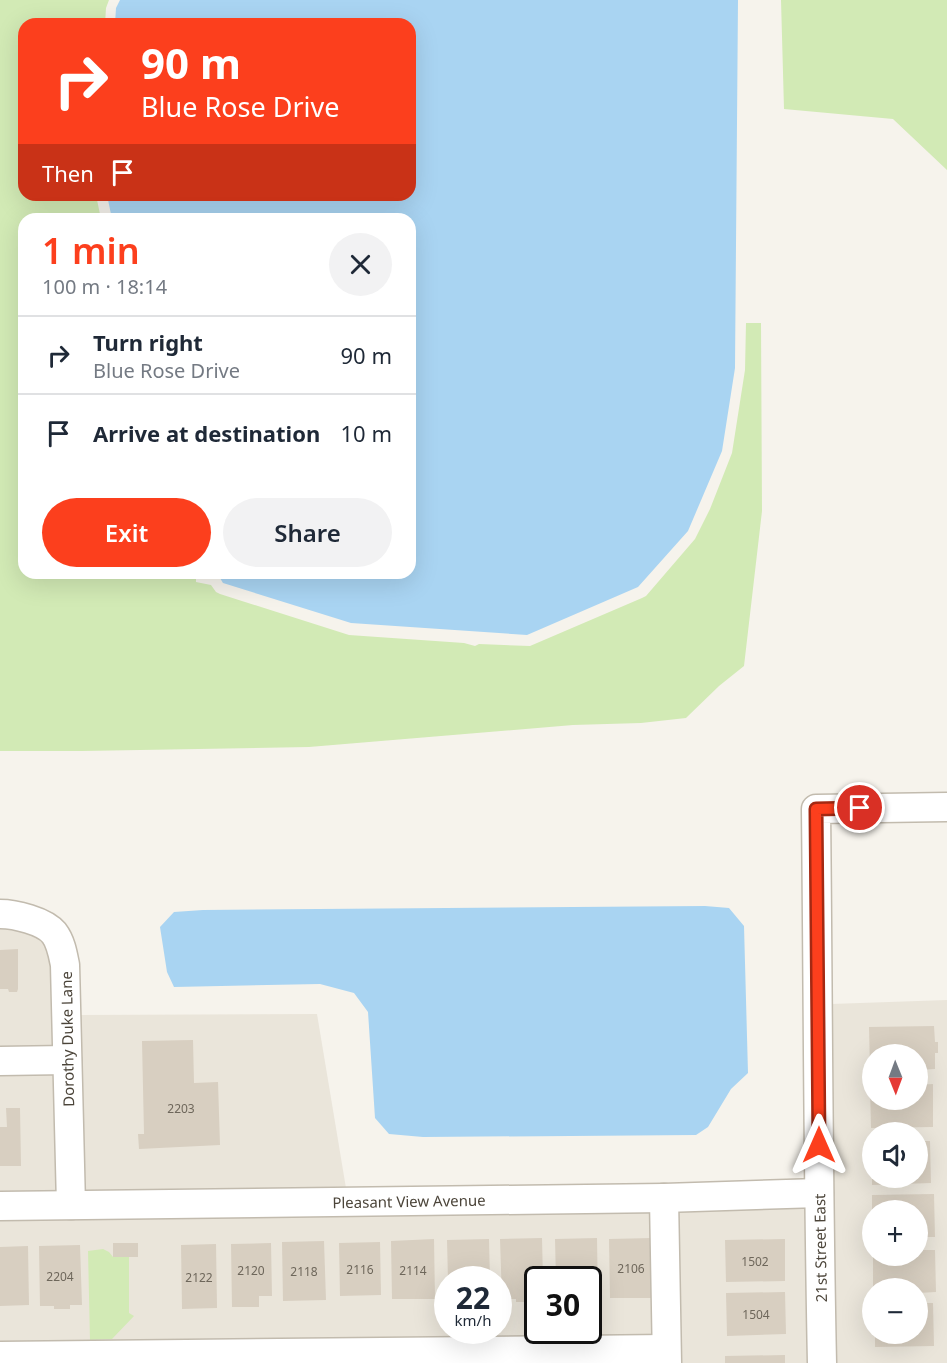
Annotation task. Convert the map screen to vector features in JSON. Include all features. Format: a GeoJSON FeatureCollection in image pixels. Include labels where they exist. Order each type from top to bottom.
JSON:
{"type":"FeatureCollection","features":[{"type":"Feature","properties":{"kind":"street","name":"21st Street East"},"geometry":{"type":"LineString","coordinates":[[822,1363],[816,809],[947,807]]}},
{"type":"Feature","properties":{"kind":"street","name":"Dorothy Duke Lane"},"geometry":{"type":"LineString","coordinates":[[0,914],[21,917],[41,924],[54,933],[62,949],[65,965],[71,1205]]}},
{"type":"Feature","properties":{"kind":"street"},"geometry":{"type":"LineString","coordinates":[[0,1061],[67,1060]]}},
{"type":"Feature","properties":{"kind":"street","name":"Pleasant View Avenue"},"geometry":{"type":"LineString","coordinates":[[0,1206],[664,1198],[819,1193]]}},
{"type":"Feature","properties":{"kind":"street"},"geometry":{"type":"LineString","coordinates":[[0,1356],[667,1356],[664,1198]]}},
{"type":"Feature","properties":{"kind":"shaded area"},"geometry":{"type":"Polygon","coordinates":[[[0,928],[36,937],[44,943],[53,967],[58,1191],[0,1192],[0,928]]]}},
{"type":"Feature","properties":{"kind":"shaded area"},"geometry":{"type":"Polygon","coordinates":[[[947,1000],[947,1363],[835,1363],[831,1004],[947,1000]]]}},
{"type":"Feature","properties":{"kind":"shaded area"},"geometry":{"type":"Polygon","coordinates":[[[317,1014],[346,1188],[83,1191],[79,1015],[317,1014]]]}},
{"type":"Feature","properties":{"kind":"shaded area"},"geometry":{"type":"Polygon","coordinates":[[[807,1208],[810,1363],[0,1363],[0,1220],[807,1208]]]}},
{"type":"Feature","properties":{"kind":"green space"},"geometry":{"type":"Polygon","coordinates":[[[0,0],[109,0],[105,18],[18,18],[18,201],[97,201],[100,213],[18,213],[18,579],[196,579],[196,582],[211,585],[220,594],[349,635],[464,643],[475,646],[479,644],[530,646],[646,596],[695,539],[710,509],[732,453],[745,370],[746,323],[761,323],[762,511],[744,666],[686,718],[309,747],[0,751],[0,0]]]}},
{"type":"Feature","properties":{"kind":"green space"},"geometry":{"type":"Polygon","coordinates":[[[781,0],[947,0],[947,170],[893,119],[784,109],[781,0]]]}},
{"type":"Feature","properties":{"kind":"green space"},"geometry":{"type":"Polygon","coordinates":[[[103,1249],[113,1257],[129,1257],[129,1313],[134,1316],[112,1339],[90,1340],[88,1251],[103,1249]]]}},
{"type":"Feature","properties":{"kind":"water"},"geometry":{"type":"Polygon","coordinates":[[[120,0],[738,0],[735,368],[722,451],[688,531],[638,587],[527,635],[351,623],[223,583],[221,579],[416,579],[416,213],[111,213],[108,201],[416,201],[416,18],[115,18],[116,8],[120,0]]]}},
{"type":"Feature","properties":{"kind":"water"},"geometry":{"type":"Polygon","coordinates":[[[705,906],[729,908],[744,926],[748,1073],[731,1089],[708,1127],[696,1135],[423,1137],[389,1134],[375,1118],[368,1012],[354,993],[320,984],[174,987],[167,972],[160,927],[174,912],[203,910],[705,906]]]}},
{"type":"Feature","properties":{"kind":"building"},"geometry":{"type":"Polygon","coordinates":[[[18,949],[18,989],[17,992],[9,992],[8,989],[0,989],[0,950],[18,949]]]}},
{"type":"Feature","properties":{"kind":"building"},"geometry":{"type":"Polygon","coordinates":[[[934,1026],[935,1042],[938,1042],[935,1069],[928,1069],[928,1044],[869,1044],[869,1027],[934,1026]]]}},
{"type":"Feature","properties":{"kind":"building"},"geometry":{"type":"Polygon","coordinates":[[[193,1040],[194,1083],[218,1082],[220,1145],[139,1149],[138,1134],[144,1134],[142,1041],[193,1040]]]}},
{"type":"Feature","properties":{"kind":"building"},"geometry":{"type":"Polygon","coordinates":[[[928,1084],[933,1084],[933,1127],[928,1127],[928,1122],[871,1122],[871,1110],[928,1110],[928,1084]]]}},
{"type":"Feature","properties":{"kind":"building"},"geometry":{"type":"Polygon","coordinates":[[[6,1108],[20,1108],[21,1166],[0,1166],[0,1127],[7,1127],[6,1108]]]}},
{"type":"Feature","properties":{"kind":"building"},"geometry":{"type":"Polygon","coordinates":[[[928,1141],[930,1141],[931,1183],[928,1183],[928,1141]]]}},
{"type":"Feature","properties":{"kind":"building"},"geometry":{"type":"Polygon","coordinates":[[[934,1194],[935,1237],[928,1237],[928,1200],[872,1200],[872,1195],[934,1194]]]}},
{"type":"Feature","properties":{"kind":"building"},"geometry":{"type":"Polygon","coordinates":[[[542,1238],[543,1266],[524,1266],[524,1302],[516,1302],[516,1299],[512,1299],[512,1266],[501,1266],[500,1239],[542,1238]]]}},
{"type":"Feature","properties":{"kind":"building"},"geometry":{"type":"Polygon","coordinates":[[[597,1238],[597,1266],[556,1266],[555,1239],[597,1238]]]}},
{"type":"Feature","properties":{"kind":"building"},"geometry":{"type":"Polygon","coordinates":[[[652,1238],[653,1298],[610,1298],[609,1239],[652,1238]]]}},
{"type":"Feature","properties":{"kind":"building"},"geometry":{"type":"Polygon","coordinates":[[[434,1239],[434,1299],[392,1299],[391,1241],[434,1239]]]}},
{"type":"Feature","properties":{"kind":"building"},"geometry":{"type":"Polygon","coordinates":[[[489,1239],[490,1266],[448,1266],[447,1240],[489,1239]]]}},
{"type":"Feature","properties":{"kind":"building"},"geometry":{"type":"Polygon","coordinates":[[[785,1239],[785,1281],[726,1282],[725,1240],[785,1239]]]}},
{"type":"Feature","properties":{"kind":"building"},"geometry":{"type":"Polygon","coordinates":[[[324,1241],[326,1300],[283,1301],[282,1242],[324,1241]]]}},
{"type":"Feature","properties":{"kind":"building"},"geometry":{"type":"Polygon","coordinates":[[[380,1242],[381,1295],[340,1296],[339,1243],[380,1242]]]}},
{"type":"Feature","properties":{"kind":"building"},"geometry":{"type":"Polygon","coordinates":[[[113,1243],[138,1243],[138,1257],[113,1257],[113,1243]]]}},
{"type":"Feature","properties":{"kind":"building"},"geometry":{"type":"Polygon","coordinates":[[[271,1243],[272,1296],[259,1296],[259,1307],[232,1307],[231,1244],[271,1243]]]}},
{"type":"Feature","properties":{"kind":"building"},"geometry":{"type":"Polygon","coordinates":[[[216,1244],[217,1308],[182,1309],[181,1245],[216,1244]]]}},
{"type":"Feature","properties":{"kind":"building"},"geometry":{"type":"Polygon","coordinates":[[[80,1245],[82,1305],[70,1305],[70,1309],[40,1306],[39,1246],[80,1245]]]}},
{"type":"Feature","properties":{"kind":"building"},"geometry":{"type":"Polygon","coordinates":[[[28,1246],[29,1305],[0,1306],[0,1247],[28,1246]]]}},
{"type":"Feature","properties":{"kind":"building"},"geometry":{"type":"Polygon","coordinates":[[[928,1250],[935,1250],[936,1292],[928,1292],[928,1278],[873,1278],[873,1266],[928,1266],[928,1250]]]}},
{"type":"Feature","properties":{"kind":"building"},"geometry":{"type":"Polygon","coordinates":[[[785,1292],[786,1334],[727,1336],[726,1293],[785,1292]]]}},
{"type":"Feature","properties":{"kind":"building"},"geometry":{"type":"Polygon","coordinates":[[[928,1303],[933,1303],[934,1346],[875,1347],[875,1344],[928,1344],[928,1303]]]}},
{"type":"Feature","properties":{"kind":"building"},"geometry":{"type":"Polygon","coordinates":[[[785,1355],[785,1363],[725,1363],[725,1356],[785,1355]]]}},
{"type":"Feature","properties":{"kind":"route"},"geometry":{"type":"LineString","coordinates":[[819,1145],[816,809],[860,808]]}}]}
